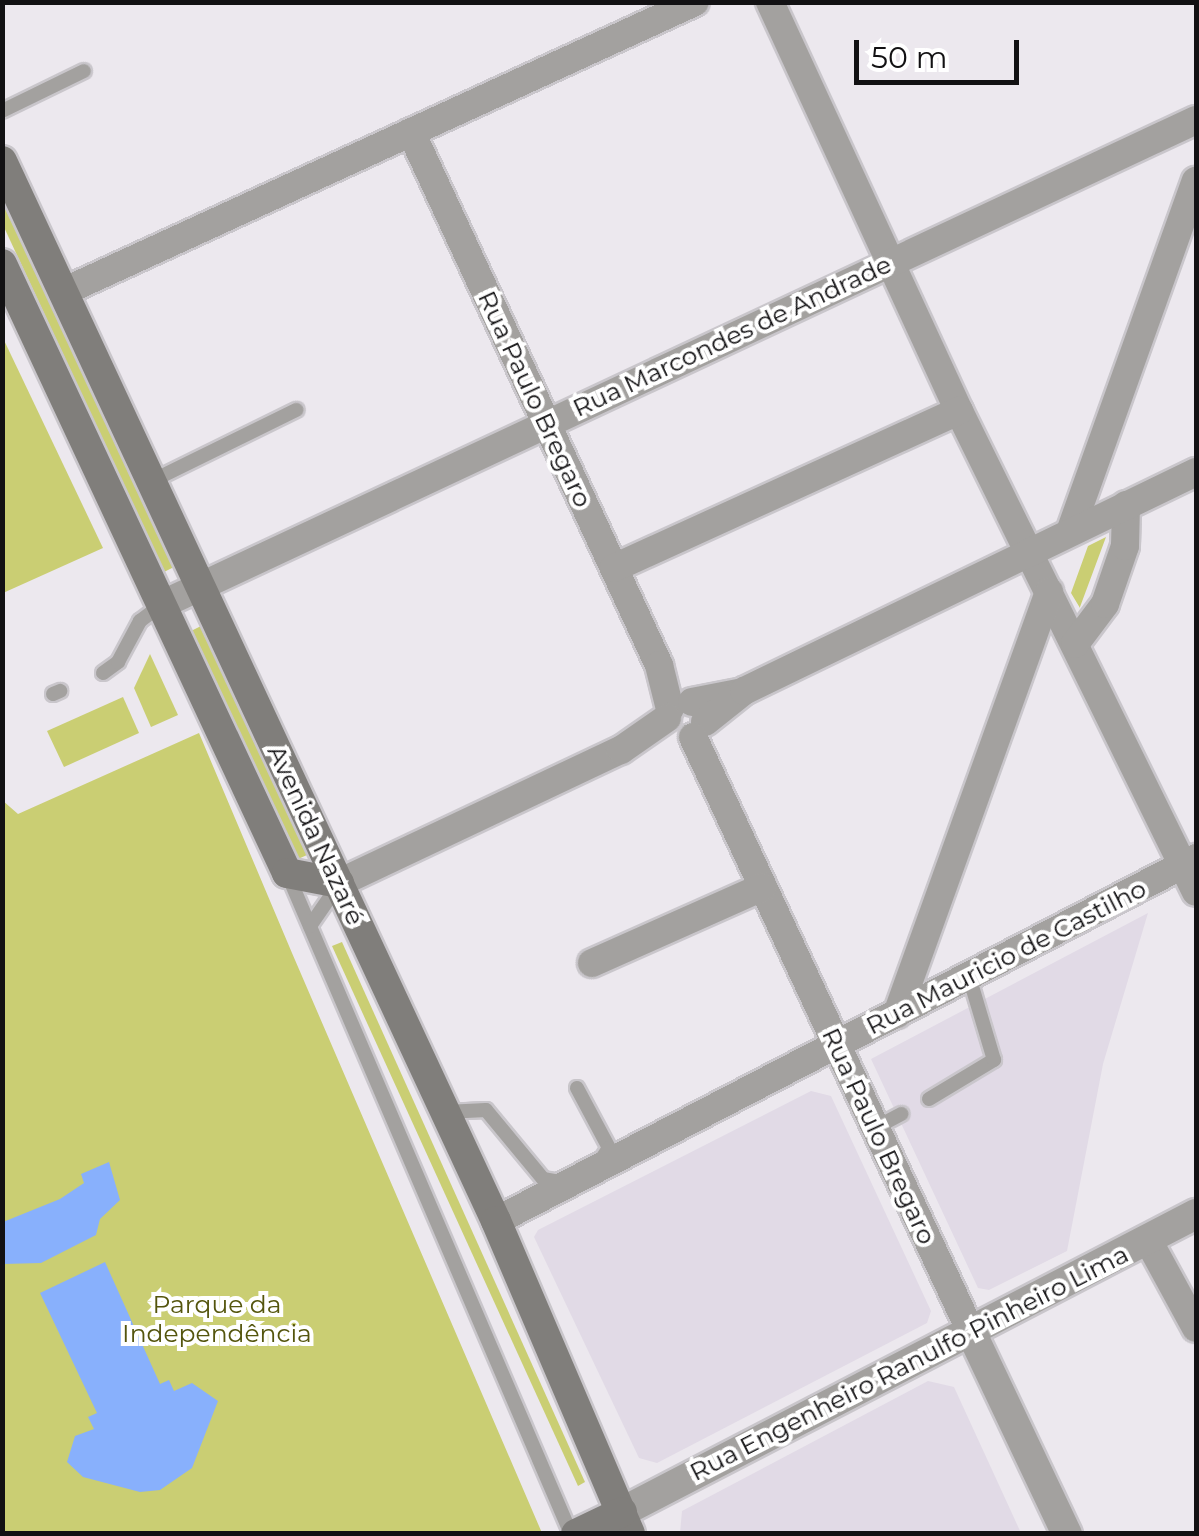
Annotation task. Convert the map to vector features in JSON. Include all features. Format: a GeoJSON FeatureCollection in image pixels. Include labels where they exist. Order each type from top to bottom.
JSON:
{"type":"FeatureCollection","features":[{"type":"Feature","properties":{"kind":"main road","name":"Avenida Nazaré"},"geometry":{"type":"LineString","coordinates":[[2,162],[446,1112],[626,1523]]}},
{"type":"Feature","properties":{"kind":"main road","name":"Avenida Nazaré"},"geometry":{"type":"LineString","coordinates":[[2,264],[286,874]]}},
{"type":"Feature","properties":{"kind":"main road"},"geometry":{"type":"LineString","coordinates":[[286,874],[339,883]]}},
{"type":"Feature","properties":{"kind":"main road"},"geometry":{"type":"LineString","coordinates":[[569,1526],[626,1523]]}},
{"type":"Feature","properties":{"kind":"street"},"geometry":{"type":"LineString","coordinates":[[63,292],[695,2]]}},
{"type":"Feature","properties":{"kind":"street"},"geometry":{"type":"LineString","coordinates":[[770,2],[1028,553],[1190,862],[1196,892]]}},
{"type":"Feature","properties":{"kind":"street","name":"Rua Marcondes de Andrade"},"geometry":{"type":"LineString","coordinates":[[161,605],[1196,120]]}},
{"type":"Feature","properties":{"kind":"street","name":"Rua Paulo Bregaro"},"geometry":{"type":"LineString","coordinates":[[410,132],[1066,1534]]}},
{"type":"Feature","properties":{"kind":"street"},"geometry":{"type":"LineString","coordinates":[[1070,532],[1196,181]]}},
{"type":"Feature","properties":{"kind":"street"},"geometry":{"type":"LineString","coordinates":[[614,568],[959,411]]}},
{"type":"Feature","properties":{"kind":"street"},"geometry":{"type":"LineString","coordinates":[[339,883],[1196,472]]}},
{"type":"Feature","properties":{"kind":"street"},"geometry":{"type":"LineString","coordinates":[[1074,644],[1106,604],[1124,546],[1126,506]]}},
{"type":"Feature","properties":{"kind":"street"},"geometry":{"type":"LineString","coordinates":[[896,1014],[1049,592]]}},
{"type":"Feature","properties":{"kind":"street","name":"Rua Mauricio de Castilho"},"geometry":{"type":"LineString","coordinates":[[496,1222],[1190,862]]}},
{"type":"Feature","properties":{"kind":"street"},"geometry":{"type":"LineString","coordinates":[[592,963],[763,887]]}},
{"type":"Feature","properties":{"kind":"street","name":"Rua Engenheiro Ranulfo Pinheiro Lima"},"geometry":{"type":"LineString","coordinates":[[626,1523],[970,1332],[1196,1214]]}},
{"type":"Feature","properties":{"kind":"street"},"geometry":{"type":"LineString","coordinates":[[1148,1240],[1196,1328]]}},
{"type":"Feature","properties":{"kind":"lane"},"geometry":{"type":"LineString","coordinates":[[2,111],[84,71]]}},
{"type":"Feature","properties":{"kind":"lane"},"geometry":{"type":"LineString","coordinates":[[152,482],[296,410]]}},
{"type":"Feature","properties":{"kind":"lane"},"geometry":{"type":"LineString","coordinates":[[103,673],[118,662],[140,620],[161,605]]}},
{"type":"Feature","properties":{"kind":"lane","name":"Avenida Nazaré"},"geometry":{"type":"LineString","coordinates":[[286,874],[569,1526]]}},
{"type":"Feature","properties":{"kind":"lane"},"geometry":{"type":"LineString","coordinates":[[310,926],[339,883]]}},
{"type":"Feature","properties":{"kind":"lane"},"geometry":{"type":"LineString","coordinates":[[929,1100],[994,1060],[968,976]]}},
{"type":"Feature","properties":{"kind":"lane"},"geometry":{"type":"LineString","coordinates":[[446,1112],[486,1110],[534,1170],[554,1185],[607,1157],[609,1148],[577,1088]]}},
{"type":"Feature","properties":{"kind":"lane"},"geometry":{"type":"LineString","coordinates":[[875,1128],[901,1114]]}},
{"type":"Feature","properties":{"kind":"shaded area"},"geometry":{"type":"Polygon","coordinates":[[[1148,913],[1103,1064],[1067,1251],[989,1290],[978,1288],[871,1059],[1148,913]]]}},
{"type":"Feature","properties":{"kind":"shaded area"},"geometry":{"type":"Polygon","coordinates":[[[811,1091],[831,1096],[931,1311],[927,1323],[657,1463],[639,1458],[534,1237],[538,1230],[811,1091]]]}},
{"type":"Feature","properties":{"kind":"shaded area"},"geometry":{"type":"Polygon","coordinates":[[[928,1381],[954,1387],[1021,1533],[680,1533],[682,1511],[928,1381]]]}},
{"type":"Feature","properties":{"kind":"green space"},"geometry":{"type":"Polygon","coordinates":[[[3,201],[174,567],[164,572],[3,225],[3,201]]]}},
{"type":"Feature","properties":{"kind":"green space"},"geometry":{"type":"Polygon","coordinates":[[[2,336],[103,548],[3,593],[2,593],[2,336]]]}},
{"type":"Feature","properties":{"kind":"green space"},"geometry":{"type":"Polygon","coordinates":[[[1106,537],[1080,608],[1071,593],[1088,546],[1106,537]]]}},
{"type":"Feature","properties":{"kind":"green space"},"geometry":{"type":"Polygon","coordinates":[[[201,626],[307,855],[298,859],[191,631],[201,626]]]}},
{"type":"Feature","properties":{"kind":"green space"},"geometry":{"type":"Polygon","coordinates":[[[150,654],[178,715],[151,727],[134,688],[150,654]]]}},
{"type":"Feature","properties":{"kind":"green space"},"geometry":{"type":"Polygon","coordinates":[[[123,697],[139,733],[64,767],[47,731],[123,697]]]}},
{"type":"Feature","properties":{"kind":"green space","name":"Parque da Independência"},"geometry":{"type":"Polygon","coordinates":[[[199,733],[542,1533],[3,1533],[2,800],[18,814],[199,733]]]}},
{"type":"Feature","properties":{"kind":"green space"},"geometry":{"type":"Polygon","coordinates":[[[342,942],[585,1482],[578,1486],[332,946],[342,942]]]}},
{"type":"Feature","properties":{"kind":"water"},"geometry":{"type":"Polygon","coordinates":[[[109,1162],[120,1200],[100,1219],[96,1235],[41,1263],[3,1264],[3,1222],[60,1199],[84,1183],[81,1174],[109,1162]]]}},
{"type":"Feature","properties":{"kind":"water"},"geometry":{"type":"Polygon","coordinates":[[[105,1262],[160,1384],[169,1380],[174,1391],[192,1383],[218,1401],[192,1468],[160,1490],[140,1492],[83,1477],[67,1462],[75,1436],[94,1429],[88,1417],[97,1413],[40,1293],[105,1262]]]}}]}
